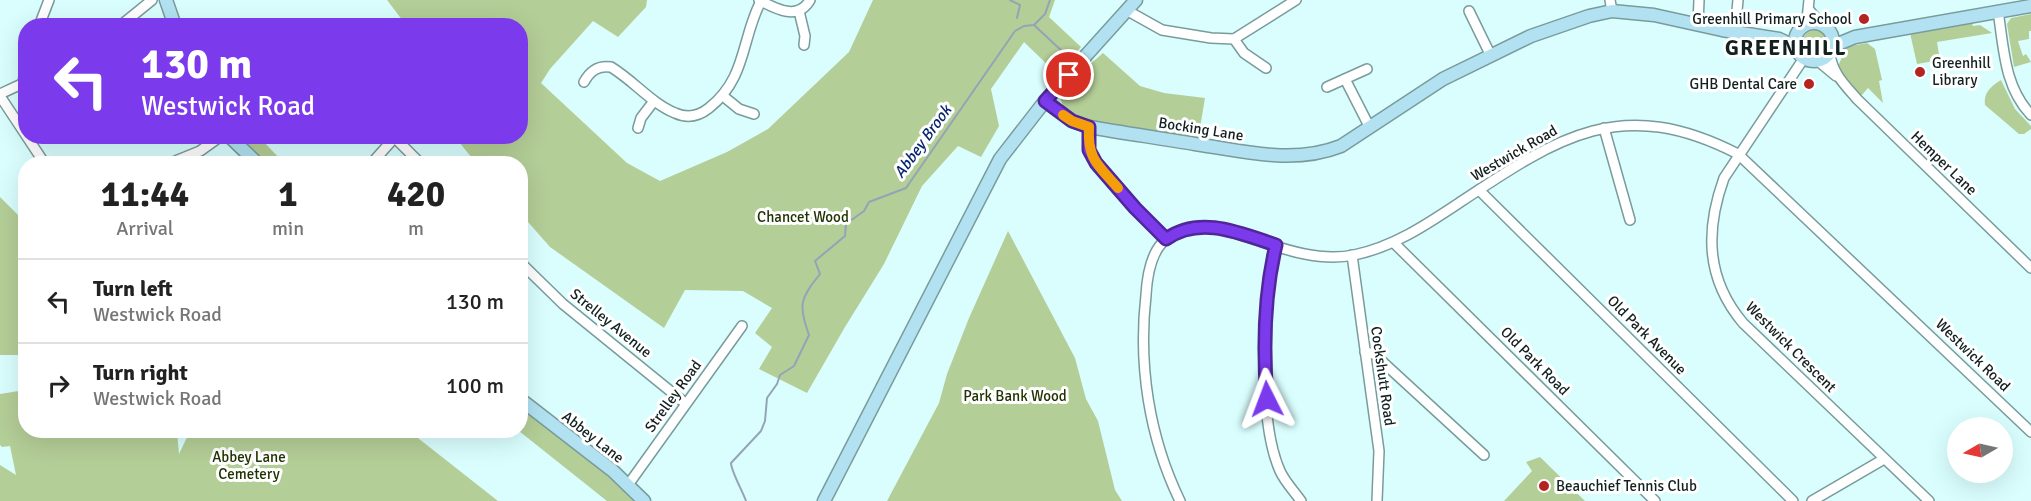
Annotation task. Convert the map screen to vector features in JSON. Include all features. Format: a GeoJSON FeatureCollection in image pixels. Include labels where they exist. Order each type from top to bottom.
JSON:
{"type":"FeatureCollection","features":[{"type":"Feature","properties":{"kind":"street"},"geometry":{"type":"LineString","coordinates":[[42,18],[49,0]]}},
{"type":"Feature","properties":{"kind":"street"},"geometry":{"type":"LineString","coordinates":[[130,18],[152,0]]}},
{"type":"Feature","properties":{"kind":"street"},"geometry":{"type":"LineString","coordinates":[[166,0],[172,18]]}},
{"type":"Feature","properties":{"kind":"street"},"geometry":{"type":"LineString","coordinates":[[584,82],[596,68],[611,67],[654,101],[676,114],[692,117],[708,109],[723,96],[733,82],[760,0],[789,13],[806,7],[810,0]]}},
{"type":"Feature","properties":{"kind":"street"},"geometry":{"type":"LineString","coordinates":[[824,501],[1000,159],[1045,101],[1136,0]]}},
{"type":"Feature","properties":{"kind":"street"},"geometry":{"type":"LineString","coordinates":[[1128,11],[1162,30],[1211,38],[1234,39],[1296,0]]}},
{"type":"Feature","properties":{"kind":"street"},"geometry":{"type":"LineString","coordinates":[[1698,24],[1699,0]]}},
{"type":"Feature","properties":{"kind":"street"},"geometry":{"type":"LineString","coordinates":[[1735,32],[1738,0]]}},
{"type":"Feature","properties":{"kind":"street","name":"Bocking Lane"},"geometry":{"type":"LineString","coordinates":[[1045,101],[1072,121],[1089,127],[1288,157],[1323,153],[1341,146],[1443,79],[1490,54],[1611,5],[1735,32],[1779,39],[1800,52]]}},
{"type":"Feature","properties":{"kind":"street"},"geometry":{"type":"LineString","coordinates":[[1809,5],[1826,28],[1831,49]]}},
{"type":"Feature","properties":{"kind":"street"},"geometry":{"type":"LineString","coordinates":[[1809,5],[1801,30],[1800,52],[1818,61],[1831,49],[1856,37],[2031,6]]}},
{"type":"Feature","properties":{"kind":"street"},"geometry":{"type":"LineString","coordinates":[[1469,10],[1490,54]]}},
{"type":"Feature","properties":{"kind":"street"},"geometry":{"type":"LineString","coordinates":[[799,11],[805,36],[804,45]]}},
{"type":"Feature","properties":{"kind":"street"},"geometry":{"type":"LineString","coordinates":[[1998,11],[2010,84],[2020,103],[2031,115]]}},
{"type":"Feature","properties":{"kind":"street"},"geometry":{"type":"LineString","coordinates":[[1801,30],[1812,24],[1856,37]]}},
{"type":"Feature","properties":{"kind":"street","name":"Bocking Lane"},"geometry":{"type":"LineString","coordinates":[[1779,39],[1801,30]]}},
{"type":"Feature","properties":{"kind":"street"},"geometry":{"type":"LineString","coordinates":[[1234,39],[1244,53],[1266,68]]}},
{"type":"Feature","properties":{"kind":"street","name":"Hemper Lane"},"geometry":{"type":"LineString","coordinates":[[1831,49],[1832,65],[1838,77]]}},
{"type":"Feature","properties":{"kind":"street","name":"Westwick Crescent"},"geometry":{"type":"LineString","coordinates":[[1800,52],[1724,178],[1711,230],[1714,266],[1725,299],[1738,318],[1929,501]]}},
{"type":"Feature","properties":{"kind":"street","name":"Hemper Lane"},"geometry":{"type":"LineString","coordinates":[[1818,61],[1838,77],[1921,163],[2031,268]]}},
{"type":"Feature","properties":{"kind":"street"},"geometry":{"type":"LineString","coordinates":[[1327,87],[1367,69]]}},
{"type":"Feature","properties":{"kind":"street"},"geometry":{"type":"LineString","coordinates":[[1345,79],[1369,126]]}},
{"type":"Feature","properties":{"kind":"street"},"geometry":{"type":"LineString","coordinates":[[18,86],[0,95],[18,123]]}},
{"type":"Feature","properties":{"kind":"street"},"geometry":{"type":"LineString","coordinates":[[723,96],[746,113],[754,114]]}},
{"type":"Feature","properties":{"kind":"street"},"geometry":{"type":"LineString","coordinates":[[638,128],[641,118],[654,101]]}},
{"type":"Feature","properties":{"kind":"street","name":"Westwick Road"},"geometry":{"type":"LineString","coordinates":[[1166,239],[1182,230],[1195,226],[1208,226],[1315,254],[1352,255],[1394,243],[1563,141],[1604,128],[1639,125],[1681,131],[1738,154],[2031,432]]}},
{"type":"Feature","properties":{"kind":"street"},"geometry":{"type":"LineString","coordinates":[[1089,127],[1089,150],[1096,163],[1135,208],[1166,239],[1154,255],[1146,287],[1143,356],[1151,416],[1180,501]]}},
{"type":"Feature","properties":{"kind":"street"},"geometry":{"type":"LineString","coordinates":[[1604,128],[1630,220]]}},
{"type":"Feature","properties":{"kind":"street"},"geometry":{"type":"LineString","coordinates":[[188,156],[210,144]]}},
{"type":"Feature","properties":{"kind":"street"},"geometry":{"type":"LineString","coordinates":[[237,144],[250,156]]}},
{"type":"Feature","properties":{"kind":"street"},"geometry":{"type":"LineString","coordinates":[[377,156],[389,144]]}},
{"type":"Feature","properties":{"kind":"street"},"geometry":{"type":"LineString","coordinates":[[402,144],[414,156]]}},
{"type":"Feature","properties":{"kind":"street","name":"Old Park Avenue"},"geometry":{"type":"LineString","coordinates":[[1479,190],[1793,501]]}},
{"type":"Feature","properties":{"kind":"street","name":"Old Park Road"},"geometry":{"type":"LineString","coordinates":[[1394,243],[1656,501]]}},
{"type":"Feature","properties":{"kind":"street"},"geometry":{"type":"LineString","coordinates":[[1276,245],[1270,271],[1266,329],[1265,378],[1268,420],[1274,454],[1281,472],[1301,501]]}},
{"type":"Feature","properties":{"kind":"street","name":"Cockshutt Road"},"geometry":{"type":"LineString","coordinates":[[1352,255],[1379,451],[1378,501]]}},
{"type":"Feature","properties":{"kind":"street","name":"Strelley Avenue"},"geometry":{"type":"LineString","coordinates":[[528,270],[563,304],[685,404]]}},
{"type":"Feature","properties":{"kind":"street","name":"Strelley Road"},"geometry":{"type":"LineString","coordinates":[[628,484],[742,326]]}},
{"type":"Feature","properties":{"kind":"street"},"geometry":{"type":"LineString","coordinates":[[1365,352],[1374,354],[1484,455]]}},
{"type":"Feature","properties":{"kind":"street","name":"Abbey Lane"},"geometry":{"type":"LineString","coordinates":[[528,405],[605,464],[644,501]]}},
{"type":"Feature","properties":{"kind":"street"},"geometry":{"type":"LineString","coordinates":[[1812,501],[1884,459]]}},
{"type":"Feature","properties":{"kind":"green space","name":"Chancet Wood"},"geometry":{"type":"Polygon","coordinates":[[[387,0],[647,0],[646,7],[618,37],[593,21],[550,69],[541,83],[627,163],[660,181],[727,152],[768,129],[849,52],[873,0],[1055,0],[1049,17],[1081,47],[1057,74],[1024,42],[991,89],[999,126],[981,157],[958,146],[922,186],[884,264],[807,393],[759,369],[772,347],[755,333],[772,308],[743,291],[685,290],[664,328],[550,247],[528,222],[528,156],[470,156],[461,144],[528,144],[528,18],[401,18],[387,0]]]}},
{"type":"Feature","properties":{"kind":"green space"},"geometry":{"type":"Polygon","coordinates":[[[2031,14],[2029,39],[2018,41],[2023,56],[2026,54],[2031,62],[2014,67],[2007,24],[2011,18],[2031,14]]]}},
{"type":"Feature","properties":{"kind":"green space"},"geometry":{"type":"Polygon","coordinates":[[[1972,23],[1973,26],[1980,25],[1992,33],[1937,42],[1940,60],[1917,64],[1910,33],[1972,23]]]}},
{"type":"Feature","properties":{"kind":"green space"},"geometry":{"type":"Polygon","coordinates":[[[1815,30],[1824,33],[1827,42],[1824,51],[1815,54],[1806,51],[1803,42],[1806,33],[1815,30]]]}},
{"type":"Feature","properties":{"kind":"green space"},"geometry":{"type":"Polygon","coordinates":[[[1867,43],[1875,49],[1882,80],[1879,81],[1883,103],[1868,88],[1861,96],[1837,69],[1846,47],[1867,43]]]}},
{"type":"Feature","properties":{"kind":"green space"},"geometry":{"type":"Polygon","coordinates":[[[1103,53],[1140,86],[1164,93],[1205,98],[1198,140],[1104,125],[1088,121],[1065,108],[1061,98],[1065,86],[1103,53]]]}},
{"type":"Feature","properties":{"kind":"green space"},"geometry":{"type":"Polygon","coordinates":[[[2001,80],[2015,109],[2031,126],[2031,129],[2024,134],[2019,134],[1985,105],[1988,90],[2001,80]]]}},
{"type":"Feature","properties":{"kind":"green space"},"geometry":{"type":"Polygon","coordinates":[[[244,144],[266,144],[277,156],[257,156],[244,144]]]}},
{"type":"Feature","properties":{"kind":"green space"},"geometry":{"type":"Polygon","coordinates":[[[0,197],[18,215],[18,355],[0,355],[0,197]]]}},
{"type":"Feature","properties":{"kind":"green space","name":"Park Bank Wood"},"geometry":{"type":"Polygon","coordinates":[[[1008,231],[1075,358],[1086,399],[1098,421],[1115,490],[1122,501],[887,501],[939,403],[947,374],[969,318],[1008,231]]]}},
{"type":"Feature","properties":{"kind":"green space","name":"Abbey Lane Cemetery"},"geometry":{"type":"Polygon","coordinates":[[[18,391],[18,438],[178,438],[179,454],[187,438],[418,438],[498,501],[0,501],[0,465],[16,475],[10,446],[0,445],[0,394],[18,391]]]}},
{"type":"Feature","properties":{"kind":"green space"},"geometry":{"type":"Polygon","coordinates":[[[528,413],[598,467],[634,501],[607,501],[528,438],[528,413]]]}},
{"type":"Feature","properties":{"kind":"green space","name":"Beauchief Tennis Club"},"geometry":{"type":"Polygon","coordinates":[[[1540,457],[1585,501],[1504,501],[1532,471],[1526,462],[1540,457]]]}},
{"type":"Feature","properties":{"kind":"waterway"},"geometry":{"type":"LineString","coordinates":[[1010,0],[1020,5],[1017,18]]}},
{"type":"Feature","properties":{"kind":"waterway","name":"Abbey Brook"},"geometry":{"type":"LineString","coordinates":[[746,501],[731,463],[761,431],[765,421],[767,398],[777,384],[780,375],[794,366],[809,335],[802,309],[808,290],[820,274],[815,261],[845,236],[846,224],[864,211],[869,202],[906,188],[1015,31],[1024,26],[1034,25],[1045,14],[1050,0]]}},
{"type":"Feature","properties":{"kind":"waterway"},"geometry":{"type":"LineString","coordinates":[[1034,25],[1064,53]]}},
{"type":"Feature","properties":{"kind":"slow traffic"},"geometry":{"type":"LineString","coordinates":[[1063,115],[1089,127],[1088,143],[1091,155],[1118,188]]}},
{"type":"Feature","properties":{"kind":"place","name":"Greenhill Primary School"},"geometry":{"type":"Point","coordinates":[1864,19]}},
{"type":"Feature","properties":{"kind":"place","name":"Greenhill Library"},"geometry":{"type":"Point","coordinates":[1920,72]}},
{"type":"Feature","properties":{"kind":"place","name":"GHB Dental Care"},"geometry":{"type":"Point","coordinates":[1809,84]}},
{"type":"Feature","properties":{"kind":"place","name":"Beauchief Tennis Club"},"geometry":{"type":"Point","coordinates":[1544,486]}},
{"type":"Feature","properties":{"kind":"district","name":"GREENHILL"},"geometry":{"type":"Point","coordinates":[1786,48]}},
{"type":"Feature","properties":{"kind":"route"},"geometry":{"type":"LineString","coordinates":[[1069,75],[1045,101],[1072,121],[1089,127],[1089,150],[1096,163],[1135,208],[1166,239],[1182,230],[1195,226],[1208,226],[1276,245],[1270,271],[1268,296],[1265,359],[1267,399]]}}]}
